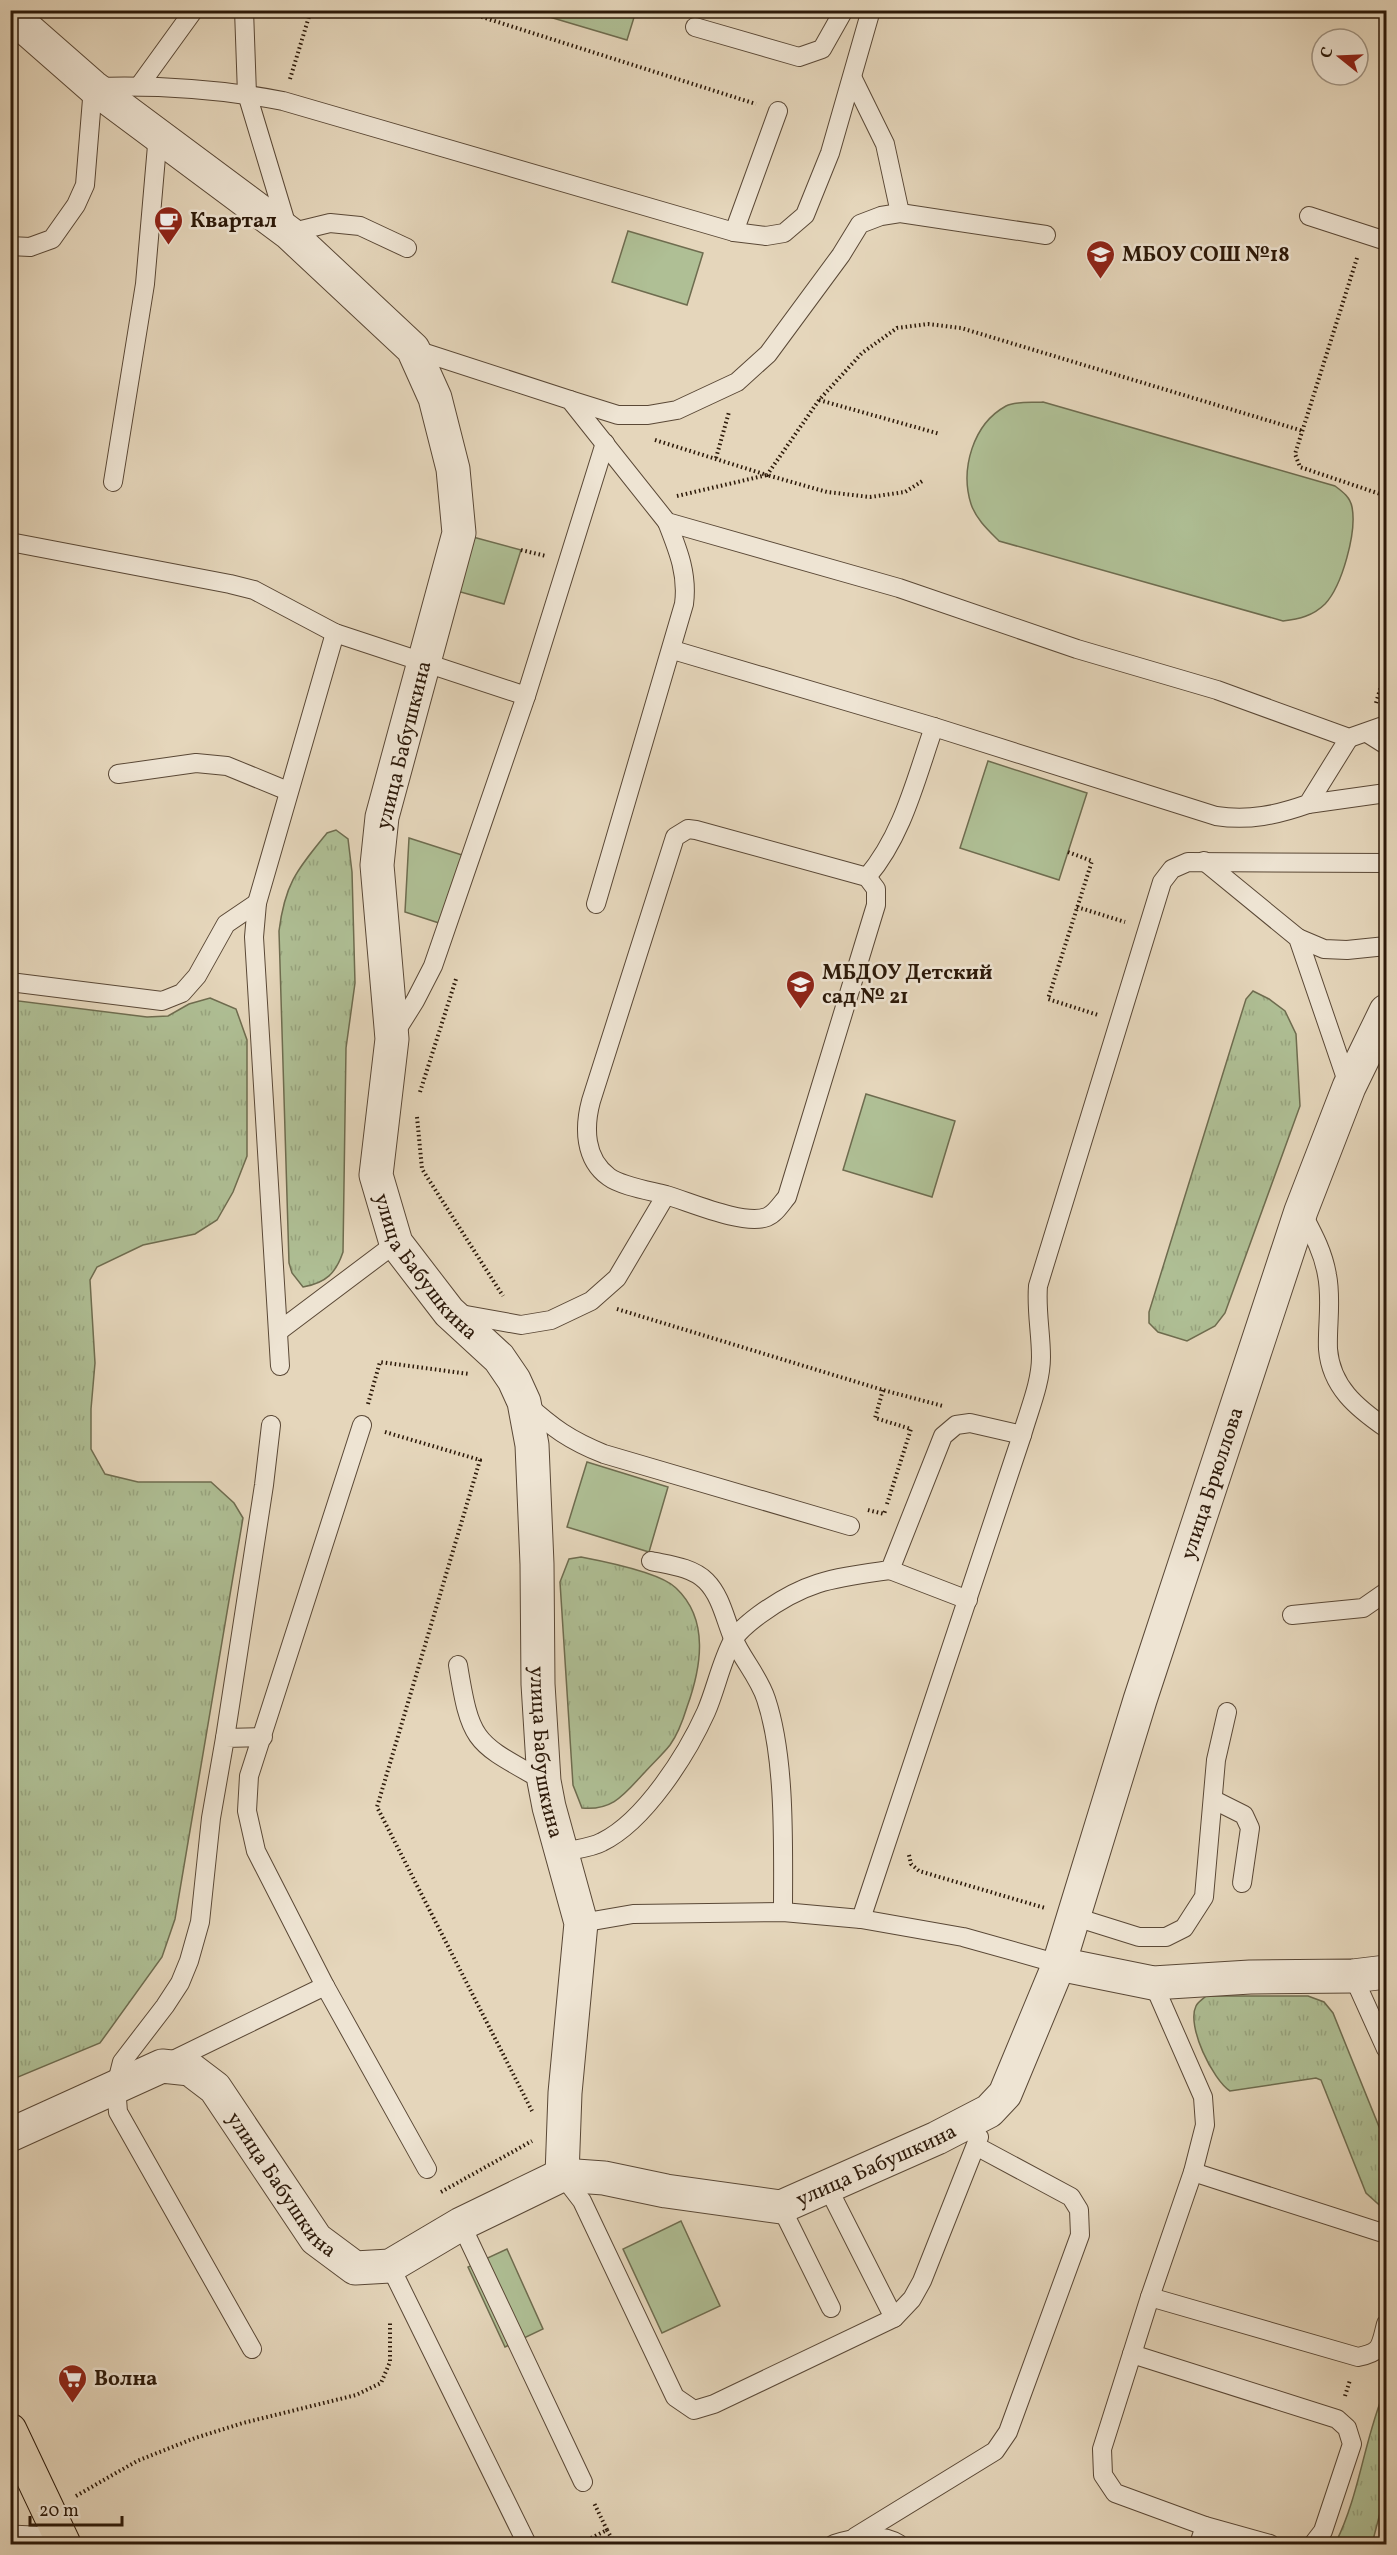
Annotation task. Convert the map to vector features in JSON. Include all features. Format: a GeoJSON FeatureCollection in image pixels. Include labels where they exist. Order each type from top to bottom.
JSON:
{"type":"FeatureCollection","features":[{"type":"Feature","properties":{"kind":"main road"},"geometry":{"type":"LineString","coordinates":[[10,2430],[64,2544]]}},
{"type":"Feature","properties":{"kind":"street"},"geometry":{"type":"LineString","coordinates":[[12,10],[20,22],[93,87],[289,233],[414,348]]}},
{"type":"Feature","properties":{"kind":"street","name":"улица Бабушкина"},"geometry":{"type":"LineString","coordinates":[[414,348],[435,398],[453,470],[459,533],[382,817],[377,866],[392,1039],[376,1174],[396,1243],[449,1312],[500,1358],[519,1391],[532,1445],[537,1564],[538,1684],[544,1781],[581,1923],[565,2093],[562,2175]]}},
{"type":"Feature","properties":{"kind":"street","name":"улица Брюллова"},"geometry":{"type":"LineString","coordinates":[[1059,1964],[1140,1700],[1300,1211],[1349,1087],[1386,1011]]}},
{"type":"Feature","properties":{"kind":"street"},"geometry":{"type":"LineString","coordinates":[[1059,1964],[1153,1983],[1250,1977],[1353,1976],[1386,1972]]}},
{"type":"Feature","properties":{"kind":"street","name":"улица Бабушкина"},"geometry":{"type":"LineString","coordinates":[[162,2066],[190,2069],[215,2088],[316,2239],[355,2268],[390,2266],[462,2224],[562,2175],[604,2178],[666,2190],[781,2207],[828,2188],[988,2111],[1005,2094],[1059,1964]]}},
{"type":"Feature","properties":{"kind":"street"},"geometry":{"type":"LineString","coordinates":[[10,2135],[162,2066]]}},
{"type":"Feature","properties":{"kind":"street"},"geometry":{"type":"LineString","coordinates":[[10,2542],[55,2544]]}},
{"type":"Feature","properties":{"kind":"lane"},"geometry":{"type":"LineString","coordinates":[[139,86],[194,10]]}},
{"type":"Feature","properties":{"kind":"lane"},"geometry":{"type":"LineString","coordinates":[[244,10],[247,94],[289,233],[330,222],[360,226],[407,248]]}},
{"type":"Feature","properties":{"kind":"lane"},"geometry":{"type":"LineString","coordinates":[[695,27],[799,57],[822,50],[844,10]]}},
{"type":"Feature","properties":{"kind":"lane"},"geometry":{"type":"LineString","coordinates":[[10,246],[30,247],[52,239],[76,205],[85,184],[93,87],[139,86],[247,94],[283,101],[734,232],[766,236],[784,233],[805,215],[830,153],[871,10]]}},
{"type":"Feature","properties":{"kind":"lane"},"geometry":{"type":"LineString","coordinates":[[853,79],[885,144],[900,213]]}},
{"type":"Feature","properties":{"kind":"lane"},"geometry":{"type":"LineString","coordinates":[[734,232],[778,111]]}},
{"type":"Feature","properties":{"kind":"lane"},"geometry":{"type":"LineString","coordinates":[[113,482],[145,284],[159,134]]}},
{"type":"Feature","properties":{"kind":"lane"},"geometry":{"type":"LineString","coordinates":[[414,348],[618,415],[648,415],[677,410],[737,382],[768,354],[830,271],[860,225],[881,216],[900,213],[1046,235]]}},
{"type":"Feature","properties":{"kind":"lane"},"geometry":{"type":"LineString","coordinates":[[1309,216],[1386,241]]}},
{"type":"Feature","properties":{"kind":"lane"},"geometry":{"type":"LineString","coordinates":[[570,400],[667,522],[684,567],[687,586],[673,650],[596,904]]}},
{"type":"Feature","properties":{"kind":"lane"},"geometry":{"type":"LineString","coordinates":[[392,1039],[433,966],[526,696],[605,443]]}},
{"type":"Feature","properties":{"kind":"lane"},"geometry":{"type":"LineString","coordinates":[[667,522],[899,588],[1077,650],[1217,690],[1349,738],[1386,725]]}},
{"type":"Feature","properties":{"kind":"lane"},"geometry":{"type":"LineString","coordinates":[[10,542],[254,590],[335,633],[422,664],[526,696]]}},
{"type":"Feature","properties":{"kind":"lane"},"geometry":{"type":"LineString","coordinates":[[280,1366],[254,937],[257,903],[335,633]]}},
{"type":"Feature","properties":{"kind":"lane"},"geometry":{"type":"LineString","coordinates":[[673,650],[934,727],[1216,816],[1245,819],[1260,817],[1308,804],[1386,793]]}},
{"type":"Feature","properties":{"kind":"lane"},"geometry":{"type":"LineString","coordinates":[[867,877],[883,859],[895,837],[934,727]]}},
{"type":"Feature","properties":{"kind":"lane"},"geometry":{"type":"LineString","coordinates":[[1367,733],[1386,745]]}},
{"type":"Feature","properties":{"kind":"lane"},"geometry":{"type":"LineString","coordinates":[[1308,804],[1349,738]]}},
{"type":"Feature","properties":{"kind":"lane"},"geometry":{"type":"LineString","coordinates":[[118,774],[196,764],[227,766],[288,791]]}},
{"type":"Feature","properties":{"kind":"lane"},"geometry":{"type":"LineString","coordinates":[[688,830],[696,830],[867,877],[876,889],[876,905],[787,1197],[767,1217],[746,1220],[666,1195],[610,1178],[595,1161],[586,1129],[595,1089],[675,837],[688,830]]}},
{"type":"Feature","properties":{"kind":"lane"},"geometry":{"type":"LineString","coordinates":[[1204,861],[1298,938],[1324,949],[1347,950],[1386,945]]}},
{"type":"Feature","properties":{"kind":"lane"},"geometry":{"type":"LineString","coordinates":[[861,1918],[1022,1435],[1039,1375],[1041,1358],[1036,1305],[1038,1286],[1162,882],[1172,869],[1188,862],[1386,863]]}},
{"type":"Feature","properties":{"kind":"lane"},"geometry":{"type":"LineString","coordinates":[[10,982],[162,1001],[182,993],[197,976],[226,924],[257,903]]}},
{"type":"Feature","properties":{"kind":"lane"},"geometry":{"type":"LineString","coordinates":[[1298,938],[1349,1087]]}},
{"type":"Feature","properties":{"kind":"lane"},"geometry":{"type":"LineString","coordinates":[[449,1312],[521,1324],[551,1320],[591,1301],[617,1278],[666,1195]]}},
{"type":"Feature","properties":{"kind":"lane"},"geometry":{"type":"LineString","coordinates":[[1300,1211],[1322,1251],[1328,1277],[1328,1350],[1334,1378],[1347,1396],[1364,1413],[1386,1428]]}},
{"type":"Feature","properties":{"kind":"lane"},"geometry":{"type":"LineString","coordinates":[[279,1330],[396,1243]]}},
{"type":"Feature","properties":{"kind":"lane"},"geometry":{"type":"LineString","coordinates":[[519,1391],[558,1432],[578,1444],[604,1454],[850,1526]]}},
{"type":"Feature","properties":{"kind":"lane"},"geometry":{"type":"LineString","coordinates":[[890,1570],[943,1436],[956,1425],[970,1423],[1022,1435]]}},
{"type":"Feature","properties":{"kind":"lane"},"geometry":{"type":"LineString","coordinates":[[252,2349],[118,2112],[116,2086],[122,2062],[180,1983],[200,1922],[211,1818],[264,1485],[271,1425]]}},
{"type":"Feature","properties":{"kind":"lane"},"geometry":{"type":"LineString","coordinates":[[362,1425],[249,1776],[247,1811],[256,1851],[325,1986],[427,2169]]}},
{"type":"Feature","properties":{"kind":"lane"},"geometry":{"type":"LineString","coordinates":[[651,1561],[696,1573],[707,1582],[719,1601],[734,1639],[766,1697],[777,1748],[783,1850],[783,1912]]}},
{"type":"Feature","properties":{"kind":"lane"},"geometry":{"type":"LineString","coordinates":[[563,1852],[601,1843],[622,1829],[641,1811],[683,1757],[706,1711],[734,1639],[750,1622],[778,1601],[813,1583],[890,1570],[968,1600]]}},
{"type":"Feature","properties":{"kind":"lane"},"geometry":{"type":"LineString","coordinates":[[1292,1615],[1363,1608],[1386,1592]]}},
{"type":"Feature","properties":{"kind":"lane"},"geometry":{"type":"LineString","coordinates":[[458,1665],[466,1711],[471,1727],[480,1741],[489,1749],[544,1781]]}},
{"type":"Feature","properties":{"kind":"lane"},"geometry":{"type":"LineString","coordinates":[[1072,1916],[1139,1937],[1166,1937],[1184,1928],[1204,1897],[1216,1760],[1227,1712]]}},
{"type":"Feature","properties":{"kind":"lane"},"geometry":{"type":"LineString","coordinates":[[225,1738],[263,1737]]}},
{"type":"Feature","properties":{"kind":"lane"},"geometry":{"type":"LineString","coordinates":[[1214,1800],[1244,1815],[1250,1828],[1242,1883]]}},
{"type":"Feature","properties":{"kind":"lane"},"geometry":{"type":"LineString","coordinates":[[581,1923],[633,1914],[783,1912],[861,1918],[963,1936],[1059,1964]]}},
{"type":"Feature","properties":{"kind":"lane"},"geometry":{"type":"LineString","coordinates":[[1353,1976],[1386,2049]]}},
{"type":"Feature","properties":{"kind":"lane"},"geometry":{"type":"LineString","coordinates":[[1153,1983],[1203,2097],[1205,2125],[1193,2172],[1150,2297],[1102,2449],[1103,2475],[1115,2493],[1205,2526],[1270,2544]]}},
{"type":"Feature","properties":{"kind":"lane"},"geometry":{"type":"LineString","coordinates":[[162,2066],[325,1986]]}},
{"type":"Feature","properties":{"kind":"lane"},"geometry":{"type":"LineString","coordinates":[[562,2175],[582,2201],[675,2397],[694,2410],[714,2404],[894,2318],[912,2299],[922,2281],[988,2111]]}},
{"type":"Feature","properties":{"kind":"lane"},"geometry":{"type":"LineString","coordinates":[[834,2544],[855,2538],[995,2451],[1008,2432],[1080,2235],[1079,2210],[1071,2197],[976,2146]]}},
{"type":"Feature","properties":{"kind":"lane"},"geometry":{"type":"LineString","coordinates":[[1193,2172],[1386,2234]]}},
{"type":"Feature","properties":{"kind":"lane"},"geometry":{"type":"LineString","coordinates":[[828,2188],[894,2318]]}},
{"type":"Feature","properties":{"kind":"lane"},"geometry":{"type":"LineString","coordinates":[[781,2207],[831,2308]]}},
{"type":"Feature","properties":{"kind":"lane"},"geometry":{"type":"LineString","coordinates":[[462,2224],[583,2482]]}},
{"type":"Feature","properties":{"kind":"lane"},"geometry":{"type":"LineString","coordinates":[[390,2266],[527,2544]]}},
{"type":"Feature","properties":{"kind":"lane"},"geometry":{"type":"LineString","coordinates":[[1150,2297],[1358,2358],[1379,2350],[1386,2324]]}},
{"type":"Feature","properties":{"kind":"lane"},"geometry":{"type":"LineString","coordinates":[[1132,2354],[1336,2419],[1347,2428],[1352,2444],[1323,2531],[1312,2544]]}},
{"type":"Feature","properties":{"kind":"lane"},"geometry":{"type":"LineString","coordinates":[[1198,2544],[1205,2526]]}},
{"type":"Feature","properties":{"kind":"lane"},"geometry":{"type":"LineString","coordinates":[[855,2538],[890,2539],[898,2544]]}},
{"type":"Feature","properties":{"kind":"path"},"geometry":{"type":"LineString","coordinates":[[283,101],[310,10]]}},
{"type":"Feature","properties":{"kind":"path"},"geometry":{"type":"LineString","coordinates":[[460,10],[778,111]]}},
{"type":"Feature","properties":{"kind":"path"},"geometry":{"type":"LineString","coordinates":[[1365,234],[1295,454],[1300,467],[1386,496]]}},
{"type":"Feature","properties":{"kind":"path"},"geometry":{"type":"LineString","coordinates":[[653,502],[767,475],[819,400],[862,353],[897,328],[928,324],[962,328],[1303,431]]}},
{"type":"Feature","properties":{"kind":"path"},"geometry":{"type":"LineString","coordinates":[[717,458],[737,382]]}},
{"type":"Feature","properties":{"kind":"path"},"geometry":{"type":"LineString","coordinates":[[819,400],[940,434]]}},
{"type":"Feature","properties":{"kind":"path"},"geometry":{"type":"LineString","coordinates":[[648,438],[827,492],[870,497],[905,492],[924,480]]}},
{"type":"Feature","properties":{"kind":"path"},"geometry":{"type":"LineString","coordinates":[[1068,852],[1092,861],[1048,999],[1119,1022]]}},
{"type":"Feature","properties":{"kind":"path"},"geometry":{"type":"LineString","coordinates":[[1077,907],[1146,928]]}},
{"type":"Feature","properties":{"kind":"path"},"geometry":{"type":"LineString","coordinates":[[419,1095],[459,970]]}},
{"type":"Feature","properties":{"kind":"path"},"geometry":{"type":"LineString","coordinates":[[416,1106],[422,1169],[521,1324]]}},
{"type":"Feature","properties":{"kind":"path"},"geometry":{"type":"LineString","coordinates":[[591,1301],[956,1410],[970,1423]]}},
{"type":"Feature","properties":{"kind":"path"},"geometry":{"type":"LineString","coordinates":[[519,1391],[380,1362],[362,1425],[480,1460],[377,1808],[533,2114]]}},
{"type":"Feature","properties":{"kind":"path"},"geometry":{"type":"LineString","coordinates":[[861,1507],[884,1514],[911,1429],[875,1418],[884,1390]]}},
{"type":"Feature","properties":{"kind":"path"},"geometry":{"type":"LineString","coordinates":[[909,1853],[911,1864],[919,1871],[1072,1916]]}},
{"type":"Feature","properties":{"kind":"path"},"geometry":{"type":"LineString","coordinates":[[441,2192],[534,2140]]}},
{"type":"Feature","properties":{"kind":"path"},"geometry":{"type":"LineString","coordinates":[[47,2512],[137,2461],[195,2438],[243,2423],[356,2395],[381,2383],[390,2362],[390,2319]]}},
{"type":"Feature","properties":{"kind":"path"},"geometry":{"type":"LineString","coordinates":[[1336,2419],[1358,2358]]}},
{"type":"Feature","properties":{"kind":"path"},"geometry":{"type":"LineString","coordinates":[[583,2482],[615,2544]]}},
{"type":"Feature","properties":{"kind":"path"},"geometry":{"type":"LineString","coordinates":[[579,2544],[608,2530]]}},
{"type":"Feature","properties":{"kind":"green space"},"geometry":{"type":"Polygon","coordinates":[[[537,10],[636,11],[627,40],[536,13],[537,10]]]}},
{"type":"Feature","properties":{"kind":"green space"},"geometry":{"type":"Polygon","coordinates":[[[628,231],[703,253],[687,305],[612,282],[628,231]]]}},
{"type":"Feature","properties":{"kind":"green space"},"geometry":{"type":"Polygon","coordinates":[[[1043,402],[1335,486],[1350,500],[1353,518],[1347,558],[1331,596],[1325,604],[1311,614],[1283,621],[999,541],[979,519],[971,504],[967,476],[972,449],[985,424],[1006,406],[1043,402]]]}},
{"type":"Feature","properties":{"kind":"green space"},"geometry":{"type":"Polygon","coordinates":[[[473,537],[521,550],[504,604],[457,591],[473,537]]]}},
{"type":"Feature","properties":{"kind":"green space"},"geometry":{"type":"Polygon","coordinates":[[[988,761],[1087,793],[1059,880],[960,848],[988,761]]]}},
{"type":"Feature","properties":{"kind":"green space"},"geometry":{"type":"Polygon","coordinates":[[[336,830],[348,839],[352,872],[355,983],[346,1048],[343,1252],[337,1266],[329,1276],[318,1283],[303,1287],[292,1273],[289,1263],[279,931],[285,901],[294,878],[327,833],[336,830]]]}},
{"type":"Feature","properties":{"kind":"green space"},"geometry":{"type":"Polygon","coordinates":[[[409,838],[462,855],[439,923],[405,912],[409,838]]]}},
{"type":"Feature","properties":{"kind":"green space"},"geometry":{"type":"Polygon","coordinates":[[[1253,991],[1285,1011],[1296,1034],[1300,1106],[1225,1313],[1215,1326],[1187,1341],[1158,1332],[1149,1323],[1149,1312],[1246,999],[1253,991]]]}},
{"type":"Feature","properties":{"kind":"green space"},"geometry":{"type":"Polygon","coordinates":[[[210,998],[236,1009],[247,1040],[247,1156],[233,1192],[217,1220],[195,1234],[143,1245],[97,1267],[90,1280],[95,1363],[91,1409],[91,1449],[105,1474],[138,1482],[211,1482],[234,1503],[243,1518],[175,1919],[162,1957],[100,2043],[11,2080],[11,1000],[147,1017],[168,1016],[189,1004],[210,998]]]}},
{"type":"Feature","properties":{"kind":"green space"},"geometry":{"type":"Polygon","coordinates":[[[866,1094],[955,1121],[932,1197],[843,1170],[866,1094]]]}},
{"type":"Feature","properties":{"kind":"green space"},"geometry":{"type":"Polygon","coordinates":[[[587,1462],[668,1487],[649,1552],[567,1527],[587,1462]]]}},
{"type":"Feature","properties":{"kind":"green space"},"geometry":{"type":"Polygon","coordinates":[[[581,1557],[658,1577],[676,1588],[687,1601],[694,1615],[700,1645],[692,1692],[673,1741],[618,1799],[603,1807],[593,1808],[582,1808],[573,1785],[560,1582],[569,1559],[581,1557]]]}},
{"type":"Feature","properties":{"kind":"green space"},"geometry":{"type":"Polygon","coordinates":[[[1206,1996],[1308,1996],[1324,2002],[1333,2013],[1386,2144],[1386,2211],[1366,2193],[1321,2080],[1316,2078],[1230,2091],[1223,2085],[1209,2065],[1195,2026],[1196,2006],[1206,1996]]]}},
{"type":"Feature","properties":{"kind":"green space"},"geometry":{"type":"Polygon","coordinates":[[[681,2221],[720,2306],[662,2333],[623,2249],[681,2221]]]}},
{"type":"Feature","properties":{"kind":"green space"},"geometry":{"type":"Polygon","coordinates":[[[507,2249],[543,2329],[505,2347],[468,2267],[507,2249]]]}},
{"type":"Feature","properties":{"kind":"green space"},"geometry":{"type":"Polygon","coordinates":[[[1386,2387],[1386,2490],[1372,2544],[1335,2544],[1350,2506],[1372,2426],[1386,2387]]]}},
{"type":"Feature","properties":{"kind":"place","name":"Квартал"},"geometry":{"type":"Point","coordinates":[169,246]}},
{"type":"Feature","properties":{"kind":"place","name":"МБОУ СОШ №18"},"geometry":{"type":"Point","coordinates":[1101,280]}},
{"type":"Feature","properties":{"kind":"place","name":"МБДОУ Детский сад № 21"},"geometry":{"type":"Point","coordinates":[801,1010]}},
{"type":"Feature","properties":{"kind":"place","name":"Волна"},"geometry":{"type":"Point","coordinates":[73,2404]}}]}
